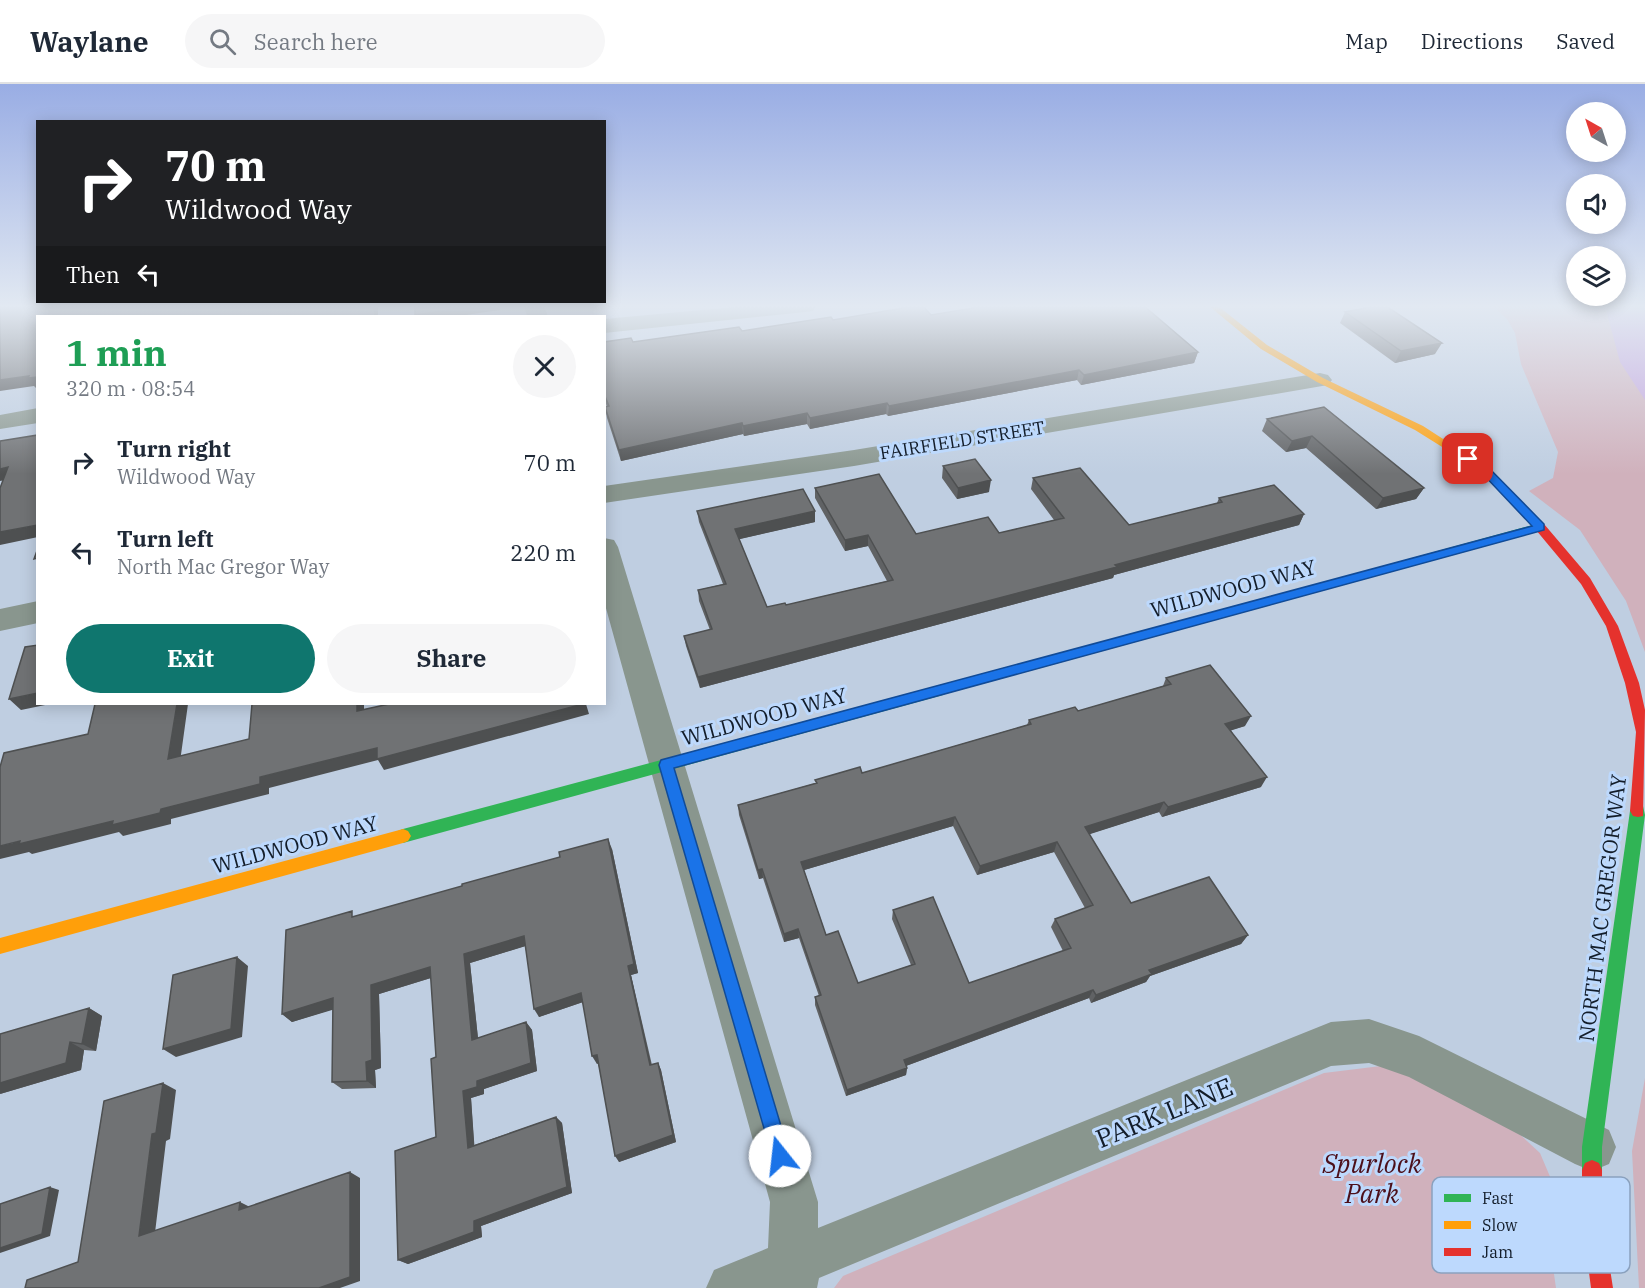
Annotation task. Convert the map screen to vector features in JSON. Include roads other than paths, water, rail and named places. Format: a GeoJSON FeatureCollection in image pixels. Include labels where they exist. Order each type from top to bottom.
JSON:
{"type":"FeatureCollection","features":[{"type":"Feature","properties":{"kind":"street","name":"NORTH MAC GREGOR WAY"},"geometry":{"type":"LineString","coordinates":[[1290,362],[1320,380],[1419,428],[1485,470],[1540,527],[1586,581],[1612,626],[1632,683],[1643,732],[1636,832],[1592,1147],[1592,1177]]}},
{"type":"Feature","properties":{"kind":"street","name":"FAIRFIELD STREET"},"geometry":{"type":"LineString","coordinates":[[606,495],[854,458],[1320,380]]}},
{"type":"Feature","properties":{"kind":"street"},"geometry":{"type":"LineString","coordinates":[[0,422],[36,415]]}},
{"type":"Feature","properties":{"kind":"street","name":"WILDWOOD WAY"},"geometry":{"type":"LineString","coordinates":[[0,946],[1540,527]]}},
{"type":"Feature","properties":{"kind":"street"},"geometry":{"type":"LineString","coordinates":[[606,554],[794,1202],[793,1276]]}},
{"type":"Feature","properties":{"kind":"street"},"geometry":{"type":"LineString","coordinates":[[0,620],[36,612]]}},
{"type":"Feature","properties":{"kind":"street","name":"PARK LANE"},"geometry":{"type":"LineString","coordinates":[[732,1288],[793,1276],[1331,1044],[1369,1041],[1419,1058],[1592,1147]]}},
{"type":"Feature","properties":{"kind":"street","name":"NORTH MAC GREGOR WAY"},"geometry":{"type":"LineString","coordinates":[[1600,1273],[1602,1288]]}},
{"type":"Feature","properties":{"kind":"park label","name":"Spurlock Park"},"geometry":{"type":"Point","coordinates":[1372,1178]}}]}
